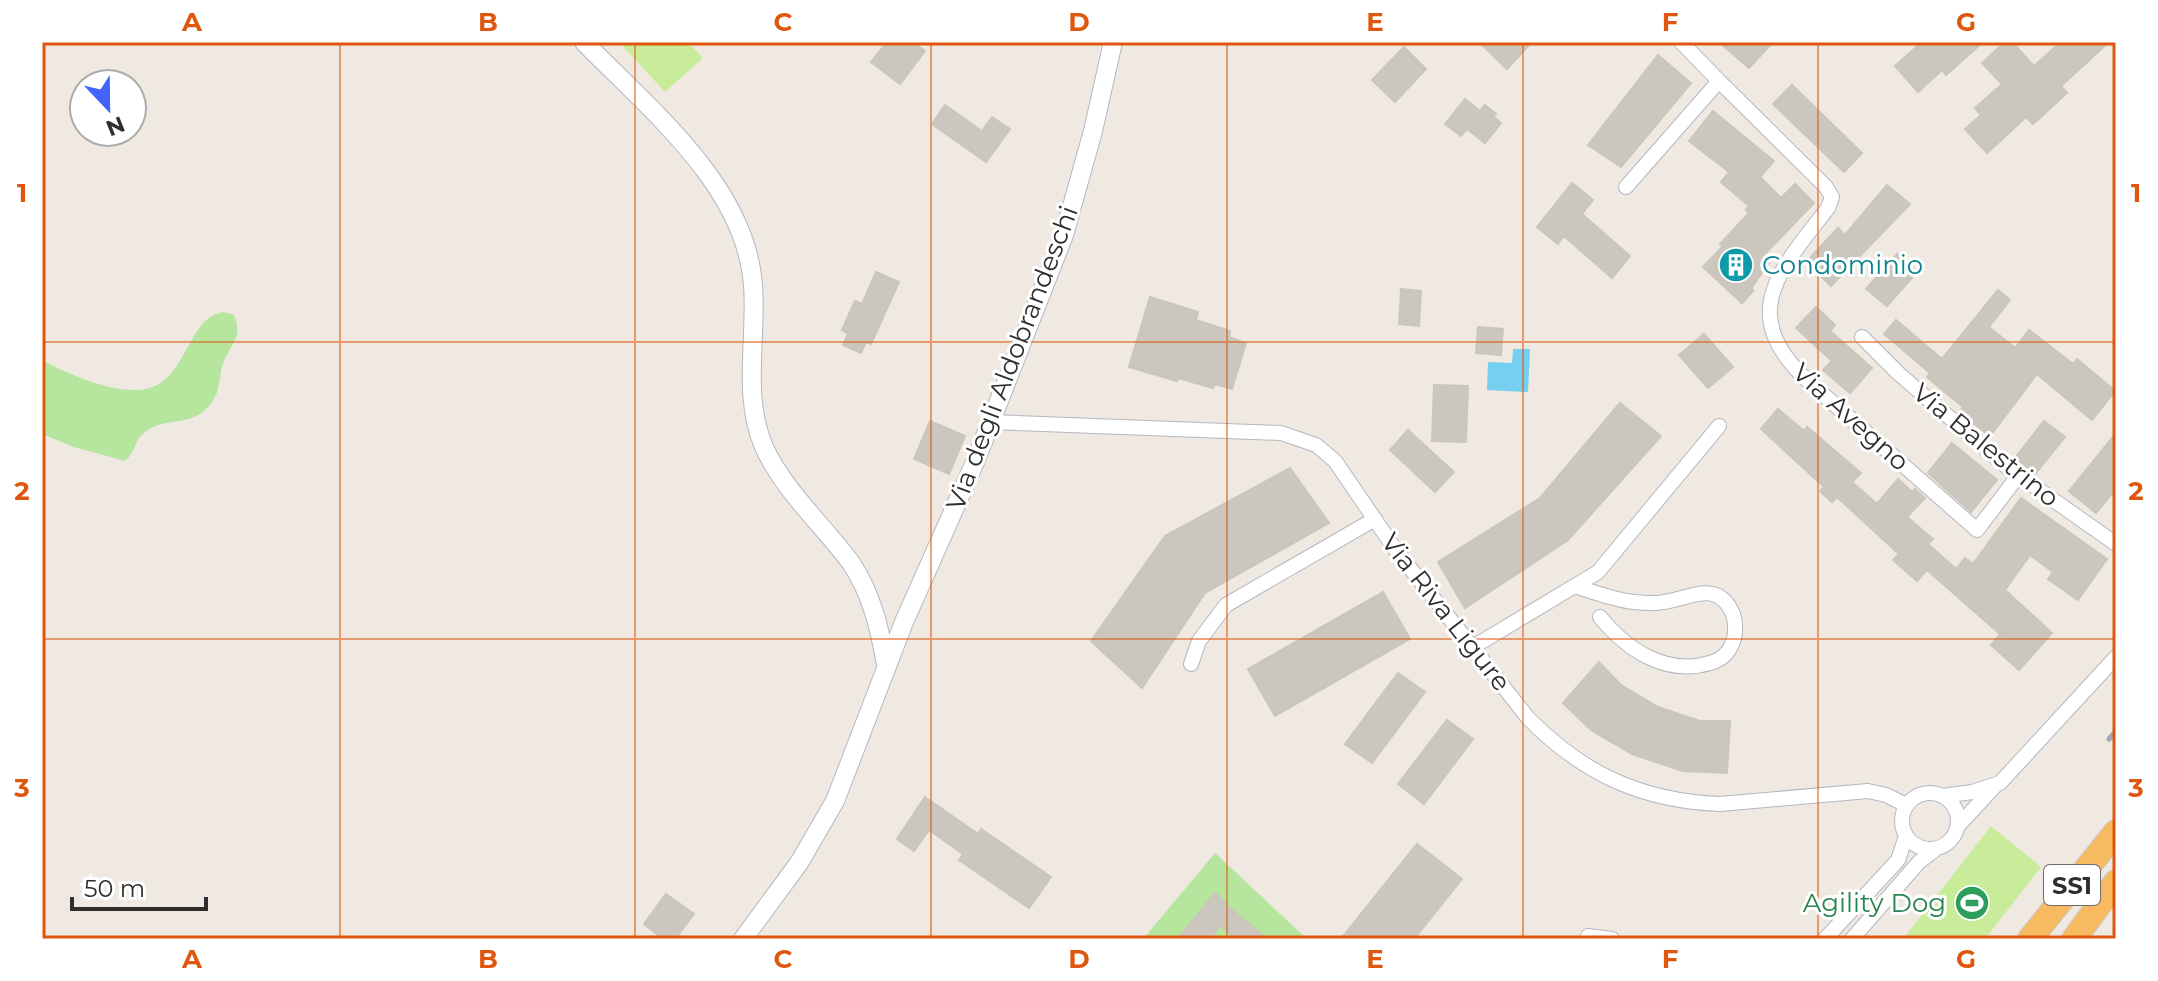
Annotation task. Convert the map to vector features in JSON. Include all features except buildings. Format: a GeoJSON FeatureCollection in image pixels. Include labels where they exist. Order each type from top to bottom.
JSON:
{"type":"FeatureCollection","features":[{"type":"Feature","properties":{"kind":"highway","name":"SS1"},"geometry":{"type":"LineString","coordinates":[[2030,939],[2116,832]]}},
{"type":"Feature","properties":{"kind":"highway","name":"SS1"},"geometry":{"type":"LineString","coordinates":[[2074,939],[2116,882]]}},
{"type":"Feature","properties":{"kind":"street"},"geometry":{"type":"LineString","coordinates":[[584,42],[680,140],[706,173],[736,221],[745,243],[753,281],[752,402],[761,439],[784,481],[852,565],[862,582],[877,618],[886,665]]}},
{"type":"Feature","properties":{"kind":"street","name":"Via degli Aldobrandeschi"},"geometry":{"type":"LineString","coordinates":[[743,939],[799,863],[835,801],[886,665],[990,422],[1064,235],[1093,131],[1113,42]]}},
{"type":"Feature","properties":{"kind":"street"},"geometry":{"type":"LineString","coordinates":[[1626,187],[1719,81],[1681,42]]}},
{"type":"Feature","properties":{"kind":"street","name":"Via Avegno"},"geometry":{"type":"LineString","coordinates":[[1719,81],[1826,187],[1832,197],[1828,208],[1783,267],[1772,292],[1772,328],[1778,345],[1789,361],[1977,530],[2018,476]]}},
{"type":"Feature","properties":{"kind":"street","name":"Via Balestrino"},"geometry":{"type":"LineString","coordinates":[[1862,337],[1898,373],[2018,476],[2116,544]]}},
{"type":"Feature","properties":{"kind":"street","name":"Via Riva Ligure"},"geometry":{"type":"LineString","coordinates":[[990,422],[1265,432],[1294,436],[1316,445],[1335,461],[1395,549],[1528,718],[1549,739],[1587,767],[1629,787],[1675,800],[1720,804],[1868,791],[1886,795],[1906,805]]}},
{"type":"Feature","properties":{"kind":"street"},"geometry":{"type":"LineString","coordinates":[[1473,647],[1598,572],[1719,426]]}},
{"type":"Feature","properties":{"kind":"street"},"geometry":{"type":"LineString","coordinates":[[1191,664],[1199,641],[1226,605],[1375,519]]}},
{"type":"Feature","properties":{"kind":"street"},"geometry":{"type":"LineString","coordinates":[[1575,586],[1632,602],[1664,602],[1698,593],[1713,594],[1728,605],[1735,619],[1734,640],[1726,655],[1714,662],[1676,667],[1653,661],[1628,645],[1616,637],[1600,617]]}},
{"type":"Feature","properties":{"kind":"street"},"geometry":{"type":"LineString","coordinates":[[1852,939],[1919,862],[1947,843],[1957,827],[2116,657]]}},
{"type":"Feature","properties":{"kind":"street"},"geometry":{"type":"LineString","coordinates":[[1937,848],[1917,846],[1906,836],[1901,820],[1906,805],[1922,794],[1943,796],[1995,786]]}},
{"type":"Feature","properties":{"kind":"street"},"geometry":{"type":"LineString","coordinates":[[1943,796],[1955,808],[1957,827]]}},
{"type":"Feature","properties":{"kind":"street"},"geometry":{"type":"LineString","coordinates":[[1825,939],[1898,860],[1906,836]]}},
{"type":"Feature","properties":{"kind":"street"},"geometry":{"type":"LineString","coordinates":[[1588,936],[1612,939]]}},
{"type":"Feature","properties":{"kind":"green space"},"geometry":{"type":"Polygon","coordinates":[[[619,42],[688,42],[703,58],[665,92],[619,42]]]}},
{"type":"Feature","properties":{"kind":"green space"},"geometry":{"type":"Polygon","coordinates":[[[223,312],[234,315],[237,334],[222,365],[215,397],[200,414],[145,432],[125,461],[74,447],[42,434],[42,360],[100,384],[132,390],[147,389],[168,376],[202,324],[223,312]]]}},
{"type":"Feature","properties":{"kind":"green space","name":"Agility Dog"},"geometry":{"type":"Polygon","coordinates":[[[1991,826],[2041,867],[1985,939],[1903,939],[1991,826]]]}},
{"type":"Feature","properties":{"kind":"green space"},"geometry":{"type":"Polygon","coordinates":[[[1215,853],[1307,939],[1143,939],[1215,853]]]}},
{"type":"Feature","properties":{"kind":"water"},"geometry":{"type":"Polygon","coordinates":[[[1513,349],[1530,349],[1528,392],[1487,390],[1488,362],[1512,363],[1513,349]]]}},
{"type":"Feature","properties":{"kind":"railway"},"geometry":{"type":"LineString","coordinates":[[2109,739],[2116,731]]}},
{"type":"Feature","properties":{"kind":"place","name":"Condominio"},"geometry":{"type":"Point","coordinates":[1736,265]}},
{"type":"Feature","properties":{"kind":"place","name":"Agility Dog"},"geometry":{"type":"Point","coordinates":[1972,903]}}]}
